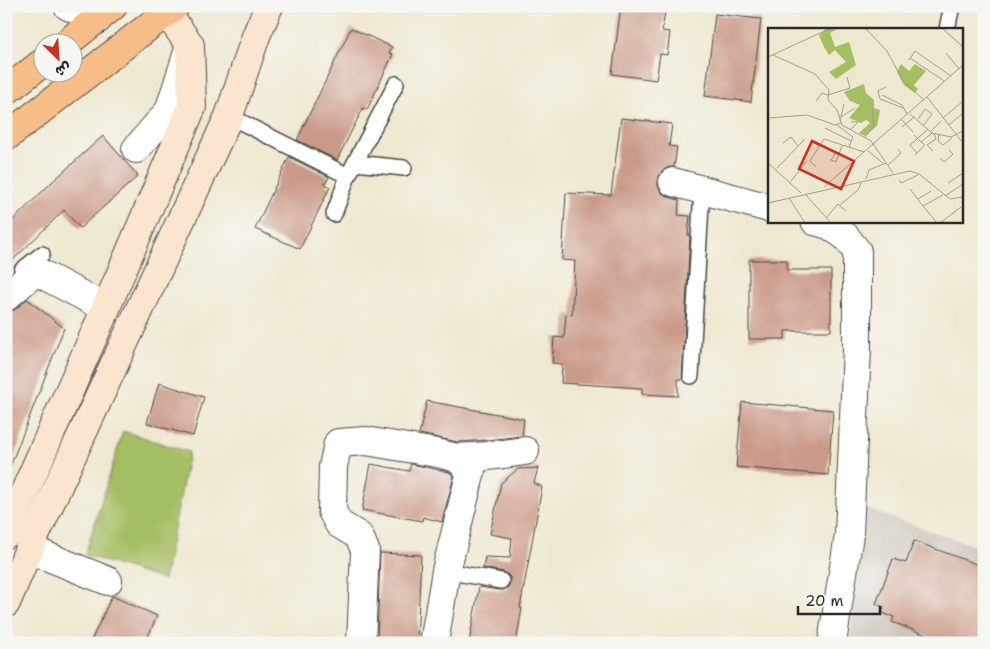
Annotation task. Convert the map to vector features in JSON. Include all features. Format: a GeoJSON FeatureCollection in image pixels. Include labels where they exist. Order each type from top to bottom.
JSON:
{"type":"FeatureCollection","features":[{"type":"Feature","properties":{"kind":"highway"},"geometry":{"type":"LineString","coordinates":[[6,137],[171,10]]}},
{"type":"Feature","properties":{"kind":"highway"},"geometry":{"type":"LineString","coordinates":[[81,32],[106,13]]}},
{"type":"Feature","properties":{"kind":"highway"},"geometry":{"type":"LineString","coordinates":[[6,91],[32,70]]}},
{"type":"Feature","properties":{"kind":"street"},"geometry":{"type":"LineString","coordinates":[[68,6],[106,13]]}},
{"type":"Feature","properties":{"kind":"street"},"geometry":{"type":"LineString","coordinates":[[6,604],[29,549],[229,116],[256,36],[269,6]]}},
{"type":"Feature","properties":{"kind":"street"},"geometry":{"type":"LineString","coordinates":[[6,534],[192,108],[190,45],[171,10]]}},
{"type":"Feature","properties":{"kind":"street"},"geometry":{"type":"LineString","coordinates":[[136,148],[169,111],[190,45]]}},
{"type":"Feature","properties":{"kind":"street"},"geometry":{"type":"LineString","coordinates":[[673,182],[768,208]]}},
{"type":"Feature","properties":{"kind":"street"},"geometry":{"type":"LineString","coordinates":[[818,222],[829,225],[845,236],[857,251],[857,347],[848,535],[832,643]]}},
{"type":"Feature","properties":{"kind":"street"},"geometry":{"type":"LineString","coordinates":[[6,297],[36,271],[106,308]]}},
{"type":"Feature","properties":{"kind":"street"},"geometry":{"type":"LineString","coordinates":[[361,643],[365,550],[359,536],[339,524],[332,511],[333,467],[338,443],[366,440],[457,458],[525,452]]}},
{"type":"Feature","properties":{"kind":"street"},"geometry":{"type":"LineString","coordinates":[[434,643],[446,571],[471,471],[457,458]]}},
{"type":"Feature","properties":{"kind":"street"},"geometry":{"type":"LineString","coordinates":[[29,549],[108,581]]}},
{"type":"Feature","properties":{"kind":"lane"},"geometry":{"type":"LineString","coordinates":[[947,28],[952,6]]}},
{"type":"Feature","properties":{"kind":"lane"},"geometry":{"type":"LineString","coordinates":[[334,214],[351,169],[396,84]]}},
{"type":"Feature","properties":{"kind":"lane"},"geometry":{"type":"LineString","coordinates":[[229,116],[351,169],[404,168]]}},
{"type":"Feature","properties":{"kind":"lane"},"geometry":{"type":"LineString","coordinates":[[691,376],[702,189]]}},
{"type":"Feature","properties":{"kind":"lane"},"geometry":{"type":"LineString","coordinates":[[6,283],[42,254]]}},
{"type":"Feature","properties":{"kind":"lane"},"geometry":{"type":"LineString","coordinates":[[446,571],[501,581]]}},
{"type":"Feature","properties":{"kind":"shaded area"},"geometry":{"type":"Polygon","coordinates":[[[867,509],[984,549],[984,643],[850,643],[867,509]]]}},
{"type":"Feature","properties":{"kind":"green space"},"geometry":{"type":"Polygon","coordinates":[[[123,431],[189,452],[164,580],[85,555],[123,431]]]}},
{"type":"Feature","properties":{"kind":"building"},"geometry":{"type":"Polygon","coordinates":[[[621,6],[666,6],[662,31],[670,32],[667,55],[660,54],[656,80],[612,74],[621,6]]]}},
{"type":"Feature","properties":{"kind":"building"},"geometry":{"type":"Polygon","coordinates":[[[715,14],[761,19],[751,102],[705,96],[715,14]]]}},
{"type":"Feature","properties":{"kind":"building"},"geometry":{"type":"Polygon","coordinates":[[[351,28],[392,47],[389,53],[393,54],[367,110],[363,108],[337,160],[297,140],[351,28]]]}},
{"type":"Feature","properties":{"kind":"building"},"geometry":{"type":"Polygon","coordinates":[[[621,118],[672,124],[669,146],[677,147],[674,167],[669,167],[662,171],[658,178],[658,186],[662,193],[679,200],[678,215],[690,216],[682,379],[678,379],[678,396],[642,394],[642,388],[561,383],[562,364],[552,363],[554,337],[564,338],[566,314],[572,315],[575,261],[562,260],[566,193],[611,195],[621,118]]]}},
{"type":"Feature","properties":{"kind":"building"},"geometry":{"type":"Polygon","coordinates":[[[103,136],[138,176],[80,228],[64,210],[6,267],[6,227],[103,136]]]}},
{"type":"Feature","properties":{"kind":"building"},"geometry":{"type":"Polygon","coordinates":[[[289,157],[329,177],[325,184],[330,187],[300,249],[255,229],[289,157]]]}},
{"type":"Feature","properties":{"kind":"building"},"geometry":{"type":"Polygon","coordinates":[[[749,260],[787,260],[787,270],[831,270],[831,331],[785,331],[785,339],[749,339],[749,260]]]}},
{"type":"Feature","properties":{"kind":"building"},"geometry":{"type":"Polygon","coordinates":[[[27,299],[64,328],[8,472],[6,472],[6,312],[16,309],[27,299]]]}},
{"type":"Feature","properties":{"kind":"building"},"geometry":{"type":"Polygon","coordinates":[[[159,383],[204,397],[193,436],[147,423],[159,383]]]}},
{"type":"Feature","properties":{"kind":"building"},"geometry":{"type":"Polygon","coordinates":[[[427,401],[524,419],[522,436],[458,442],[419,434],[427,401]]]}},
{"type":"Feature","properties":{"kind":"building"},"geometry":{"type":"Polygon","coordinates":[[[742,402],[833,410],[828,475],[736,467],[742,402]]]}},
{"type":"Feature","properties":{"kind":"building"},"geometry":{"type":"Polygon","coordinates":[[[371,464],[409,471],[411,464],[449,472],[454,476],[442,522],[423,517],[422,521],[362,510],[371,464]]]}},
{"type":"Feature","properties":{"kind":"building"},"geometry":{"type":"Polygon","coordinates":[[[538,468],[534,483],[542,487],[520,608],[522,608],[516,643],[469,643],[479,587],[504,590],[510,583],[510,577],[507,574],[483,568],[485,557],[510,558],[512,538],[490,534],[501,483],[518,469],[538,468]]]}},
{"type":"Feature","properties":{"kind":"building"},"geometry":{"type":"Polygon","coordinates":[[[914,541],[984,567],[984,643],[947,643],[892,622],[894,617],[882,613],[884,607],[876,604],[893,559],[906,563],[914,541]]]}},
{"type":"Feature","properties":{"kind":"building"},"geometry":{"type":"Polygon","coordinates":[[[380,553],[421,555],[417,643],[377,643],[380,553]]]}},
{"type":"Feature","properties":{"kind":"building"},"geometry":{"type":"Polygon","coordinates":[[[112,596],[157,616],[145,643],[90,643],[112,596]]]}}]}
